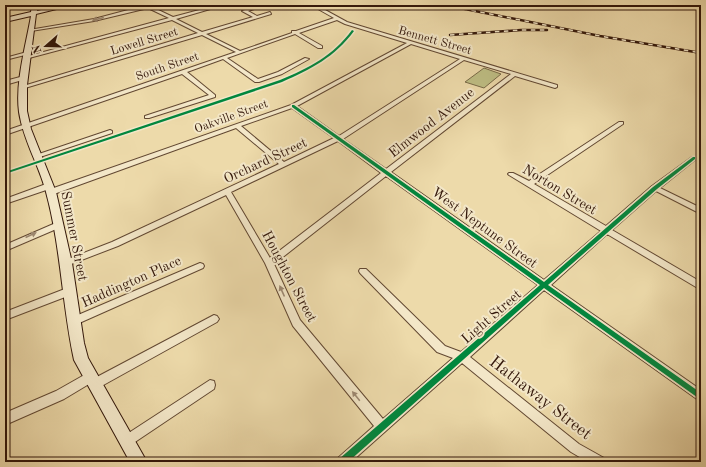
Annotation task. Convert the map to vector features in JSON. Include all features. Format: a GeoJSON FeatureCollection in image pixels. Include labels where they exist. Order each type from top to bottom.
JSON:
{"type":"FeatureCollection","features":[{"type":"Feature","properties":{"kind":"main road","name":"Summer Street"},"geometry":{"type":"LineString","coordinates":[[35,5],[24,78],[23,111],[50,189],[66,263],[81,360],[128,440],[139,462]]}},
{"type":"Feature","properties":{"kind":"main road"},"geometry":{"type":"LineString","coordinates":[[5,20],[70,5]]}},
{"type":"Feature","properties":{"kind":"street"},"geometry":{"type":"LineString","coordinates":[[31,30],[89,21],[150,5],[239,52]]}},
{"type":"Feature","properties":{"kind":"street"},"geometry":{"type":"LineString","coordinates":[[5,59],[27,55],[222,5]]}},
{"type":"Feature","properties":{"kind":"street"},"geometry":{"type":"LineString","coordinates":[[257,17],[244,11],[264,5]]}},
{"type":"Feature","properties":{"kind":"street","name":"Bennett Street"},"geometry":{"type":"LineString","coordinates":[[312,5],[346,24],[555,86]]}},
{"type":"Feature","properties":{"kind":"street","name":"Lowell Street"},"geometry":{"type":"LineString","coordinates":[[23,87],[270,13]]}},
{"type":"Feature","properties":{"kind":"street","name":"South Street"},"geometry":{"type":"LineString","coordinates":[[5,133],[294,32],[336,19]]}},
{"type":"Feature","properties":{"kind":"street"},"geometry":{"type":"LineString","coordinates":[[294,32],[320,47]]}},
{"type":"Feature","properties":{"kind":"street","name":"Oakville Street"},"geometry":{"type":"LineString","coordinates":[[5,202],[50,189],[293,106],[410,43]]}},
{"type":"Feature","properties":{"kind":"street"},"geometry":{"type":"LineString","coordinates":[[223,57],[257,81],[275,75],[307,59]]}},
{"type":"Feature","properties":{"kind":"street","name":"Orchard Street"},"geometry":{"type":"LineString","coordinates":[[66,263],[115,244],[338,139],[464,58]]}},
{"type":"Feature","properties":{"kind":"street"},"geometry":{"type":"LineString","coordinates":[[147,117],[213,96],[182,72]]}},
{"type":"Feature","properties":{"kind":"street","name":"Elmwood Avenue"},"geometry":{"type":"LineString","coordinates":[[269,263],[514,74]]}},
{"type":"Feature","properties":{"kind":"street"},"geometry":{"type":"LineString","coordinates":[[5,83],[24,78]]}},
{"type":"Feature","properties":{"kind":"street","name":"West Neptune Street"},"geometry":{"type":"LineString","coordinates":[[293,106],[701,398]]}},
{"type":"Feature","properties":{"kind":"street"},"geometry":{"type":"LineString","coordinates":[[528,185],[621,123]]}},
{"type":"Feature","properties":{"kind":"street"},"geometry":{"type":"LineString","coordinates":[[237,126],[284,165]]}},
{"type":"Feature","properties":{"kind":"street"},"geometry":{"type":"LineString","coordinates":[[38,156],[110,132]]}},
{"type":"Feature","properties":{"kind":"street","name":"Light Street"},"geometry":{"type":"LineString","coordinates":[[342,462],[381,426],[655,188],[694,158]]}},
{"type":"Feature","properties":{"kind":"street","name":"Norton Street"},"geometry":{"type":"LineString","coordinates":[[511,174],[701,286]]}},
{"type":"Feature","properties":{"kind":"street"},"geometry":{"type":"LineString","coordinates":[[655,188],[701,211]]}},
{"type":"Feature","properties":{"kind":"street","name":"Houghton Street"},"geometry":{"type":"LineString","coordinates":[[227,191],[269,263],[296,323],[381,426]]}},
{"type":"Feature","properties":{"kind":"street"},"geometry":{"type":"LineString","coordinates":[[5,248],[58,225]]}},
{"type":"Feature","properties":{"kind":"street","name":"Haddington Place"},"geometry":{"type":"LineString","coordinates":[[74,321],[200,266]]}},
{"type":"Feature","properties":{"kind":"street","name":"Hathaway Street"},"geometry":{"type":"LineString","coordinates":[[363,271],[441,349],[462,357],[575,448],[600,462]]}},
{"type":"Feature","properties":{"kind":"street"},"geometry":{"type":"LineString","coordinates":[[5,316],[70,291]]}},
{"type":"Feature","properties":{"kind":"street"},"geometry":{"type":"LineString","coordinates":[[5,418],[92,381],[214,319]]}},
{"type":"Feature","properties":{"kind":"street"},"geometry":{"type":"LineString","coordinates":[[128,440],[210,385]]}},
{"type":"Feature","properties":{"kind":"green space"},"geometry":{"type":"Polygon","coordinates":[[[484,68],[501,74],[484,88],[465,82],[484,68]]]}},
{"type":"Feature","properties":{"kind":"railway"},"geometry":{"type":"LineString","coordinates":[[445,5],[600,36],[701,53]]}},
{"type":"Feature","properties":{"kind":"railway"},"geometry":{"type":"LineString","coordinates":[[450,35],[521,30],[547,30]]}},
{"type":"Feature","properties":{"kind":"cycle path"},"geometry":{"type":"LineString","coordinates":[[5,173],[281,81],[311,67],[330,55],[339,48],[353,31]]}},
{"type":"Feature","properties":{"kind":"cycle path"},"geometry":{"type":"LineString","coordinates":[[293,106],[701,397]]}},
{"type":"Feature","properties":{"kind":"cycle path"},"geometry":{"type":"LineString","coordinates":[[342,462],[655,188],[694,158]]}}]}
